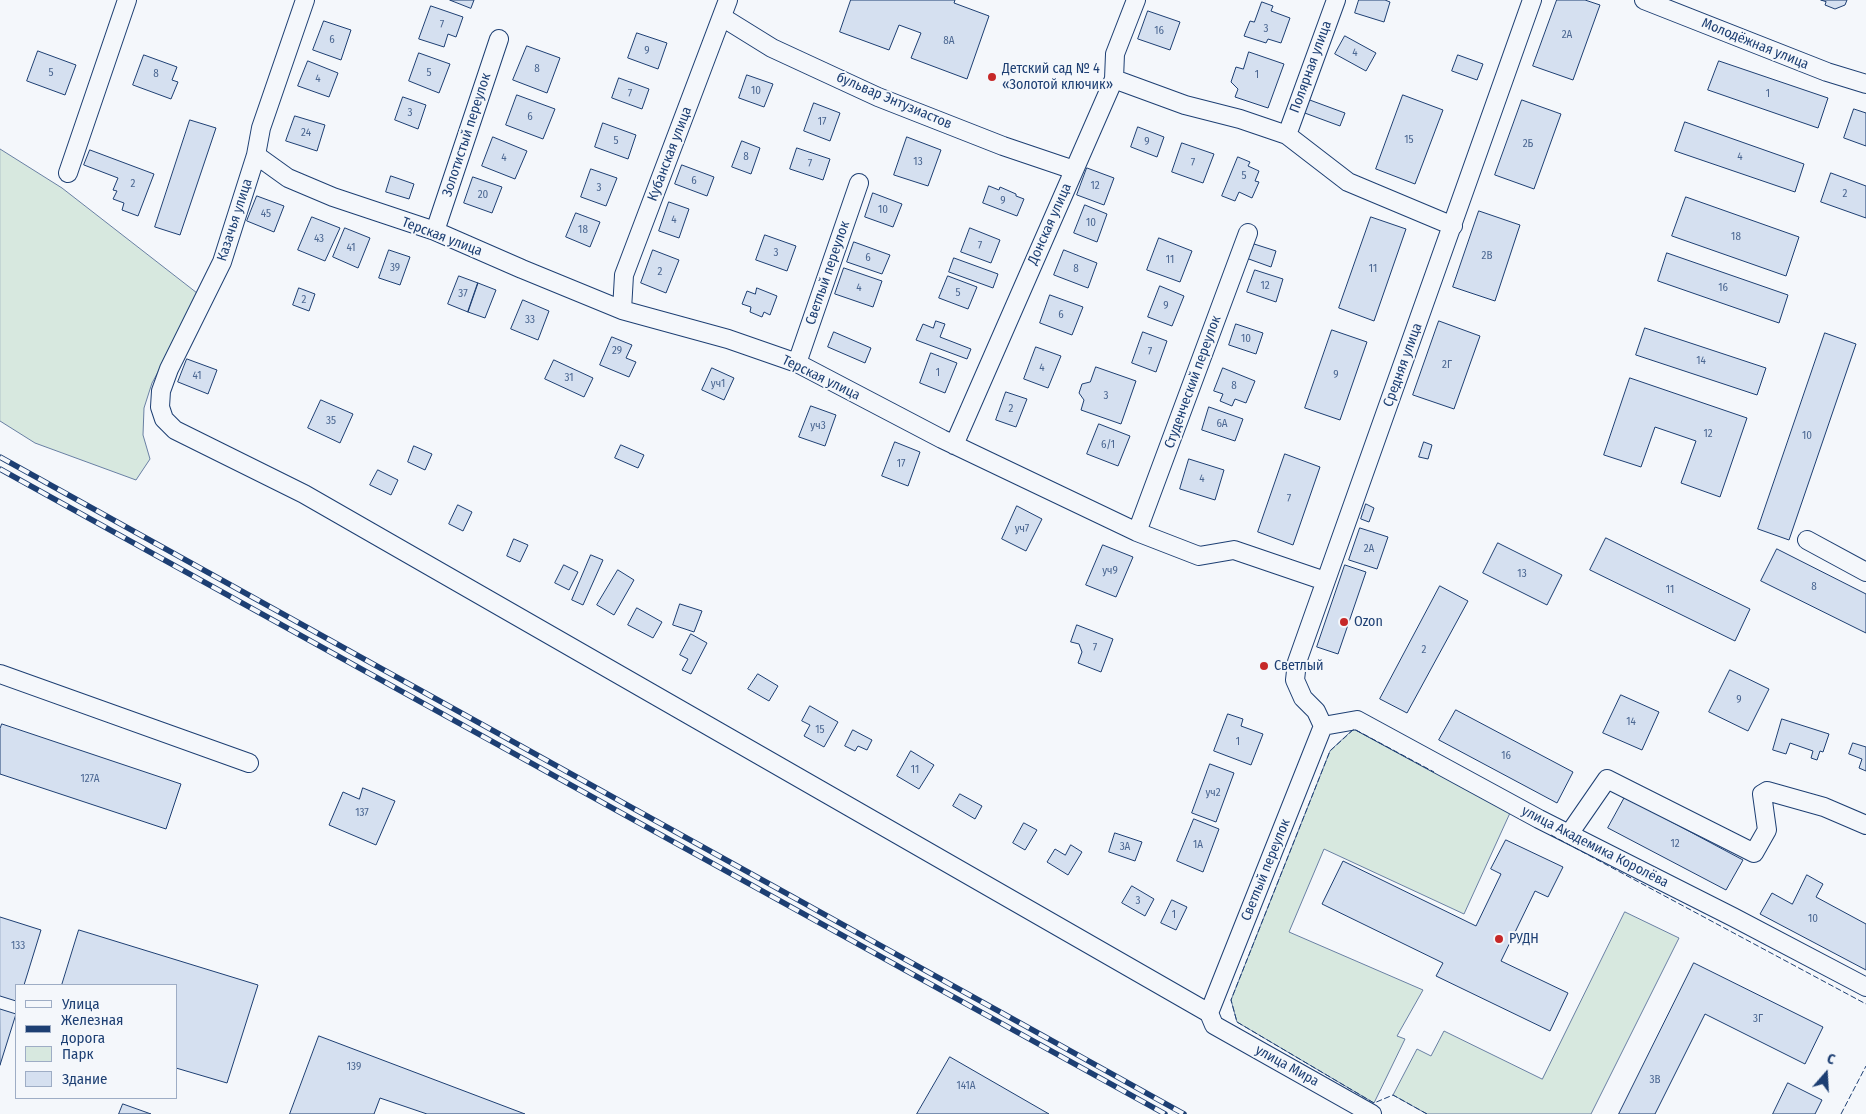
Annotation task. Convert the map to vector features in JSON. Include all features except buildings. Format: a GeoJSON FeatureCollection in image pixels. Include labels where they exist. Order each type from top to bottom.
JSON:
{"type":"FeatureCollection","features":[{"type":"Feature","properties":{"kind":"street"},"geometry":{"type":"LineString","coordinates":[[68,173],[127,0]]}},
{"type":"Feature","properties":{"kind":"street","name":"Казачья улица"},"geometry":{"type":"LineString","coordinates":[[175,430],[164,419],[160,406],[161,391],[169,368],[222,262],[256,155],[261,128],[305,0]]}},
{"type":"Feature","properties":{"kind":"street","name":"Кубанская улица"},"geometry":{"type":"LineString","coordinates":[[622,310],[624,276],[728,0]]}},
{"type":"Feature","properties":{"kind":"street","name":"Донская улица"},"geometry":{"type":"LineString","coordinates":[[954,445],[1114,78],[1115,54],[1136,0]]}},
{"type":"Feature","properties":{"kind":"street","name":"Полярная улица"},"geometry":{"type":"LineString","coordinates":[[1287,135],[1336,0]]}},
{"type":"Feature","properties":{"kind":"street","name":"Средняя улица"},"geometry":{"type":"LineString","coordinates":[[1322,726],[1316,711],[1303,698],[1295,680],[1297,662],[1532,0]]}},
{"type":"Feature","properties":{"kind":"street","name":"Молодёжная улица"},"geometry":{"type":"LineString","coordinates":[[1644,0],[1827,72],[1866,84]]}},
{"type":"Feature","properties":{"kind":"street","name":"бульвар Энтузиастов"},"geometry":{"type":"LineString","coordinates":[[722,17],[772,48],[878,96],[1003,146],[1074,170]]}},
{"type":"Feature","properties":{"kind":"street","name":"Золотистый переулок"},"geometry":{"type":"LineString","coordinates":[[436,232],[499,39]]}},
{"type":"Feature","properties":{"kind":"street"},"geometry":{"type":"LineString","coordinates":[[1114,78],[1185,105],[1240,119],[1287,135],[1348,182],[1453,226]]}},
{"type":"Feature","properties":{"kind":"street","name":"Терская улица"},"geometry":{"type":"LineString","coordinates":[[256,155],[288,178],[324,194],[436,232],[522,270],[622,310],[728,340],[797,363],[954,445],[1137,532],[1199,556],[1234,550],[1325,581]]}},
{"type":"Feature","properties":{"kind":"street","name":"Светлый переулок"},"geometry":{"type":"LineString","coordinates":[[797,363],[859,182]]}},
{"type":"Feature","properties":{"kind":"street","name":"Студенческий переулок"},"geometry":{"type":"LineString","coordinates":[[1137,532],[1248,233]]}},
{"type":"Feature","properties":{"kind":"street","name":"улица Мира"},"geometry":{"type":"LineString","coordinates":[[175,430],[304,494],[1209,1013],[1214,1025],[1372,1114]]}},
{"type":"Feature","properties":{"kind":"street"},"geometry":{"type":"LineString","coordinates":[[1807,540],[1866,572]]}},
{"type":"Feature","properties":{"kind":"street"},"geometry":{"type":"LineString","coordinates":[[0,674],[249,763]]}},
{"type":"Feature","properties":{"kind":"street","name":"улица Академика Королёва"},"geometry":{"type":"LineString","coordinates":[[1322,726],[1357,720],[1530,815],[1733,917],[1866,987]]}},
{"type":"Feature","properties":{"kind":"street","name":"Светлый переулок"},"geometry":{"type":"LineString","coordinates":[[1209,1013],[1322,726]]}},
{"type":"Feature","properties":{"kind":"street"},"geometry":{"type":"LineString","coordinates":[[1568,834],[1607,779],[1754,852],[1767,830],[1762,794],[1766,791],[1824,807],[1866,825]]}},
{"type":"Feature","properties":{"kind":"green space"},"geometry":{"type":"Polygon","coordinates":[[[0,149],[62,188],[197,293],[152,383],[144,408],[143,435],[150,459],[136,480],[35,443],[0,421],[0,149]]]}},
{"type":"Feature","properties":{"kind":"green space"},"geometry":{"type":"Polygon","coordinates":[[[1354,729],[1510,813],[1464,914],[1324,849],[1289,932],[1423,990],[1397,1036],[1405,1039],[1374,1103],[1237,1022],[1231,1000],[1330,751],[1354,729]]]}},
{"type":"Feature","properties":{"kind":"green space"},"geometry":{"type":"Polygon","coordinates":[[[1625,912],[1679,938],[1591,1114],[1427,1114],[1393,1095],[1417,1049],[1431,1056],[1444,1031],[1542,1079],[1625,912]]]}},
{"type":"Feature","properties":{"kind":"railway"},"geometry":{"type":"LineString","coordinates":[[0,457],[1184,1114]]}},
{"type":"Feature","properties":{"kind":"railway"},"geometry":{"type":"LineString","coordinates":[[0,469],[1165,1114]]}},
{"type":"Feature","properties":{"kind":"fence"},"geometry":{"type":"LineString","coordinates":[[1427,1114],[1393,1095],[1374,1103],[1237,1022],[1231,1000],[1330,751],[1354,729],[1434,772]]}},
{"type":"Feature","properties":{"kind":"fence"},"geometry":{"type":"LineString","coordinates":[[1551,835],[1866,1004]]}},
{"type":"Feature","properties":{"kind":"fence"},"geometry":{"type":"LineString","coordinates":[[1841,1114],[1866,1066]]}},
{"type":"Feature","properties":{"kind":"place","name":"Детский сад № 4 «Золотой ключик»"},"geometry":{"type":"Point","coordinates":[992,77]}},
{"type":"Feature","properties":{"kind":"place","name":"Ozon"},"geometry":{"type":"Point","coordinates":[1344,622]}},
{"type":"Feature","properties":{"kind":"place","name":"Светлый"},"geometry":{"type":"Point","coordinates":[1264,666]}},
{"type":"Feature","properties":{"kind":"place","name":"РУДН"},"geometry":{"type":"Point","coordinates":[1499,939]}}]}
